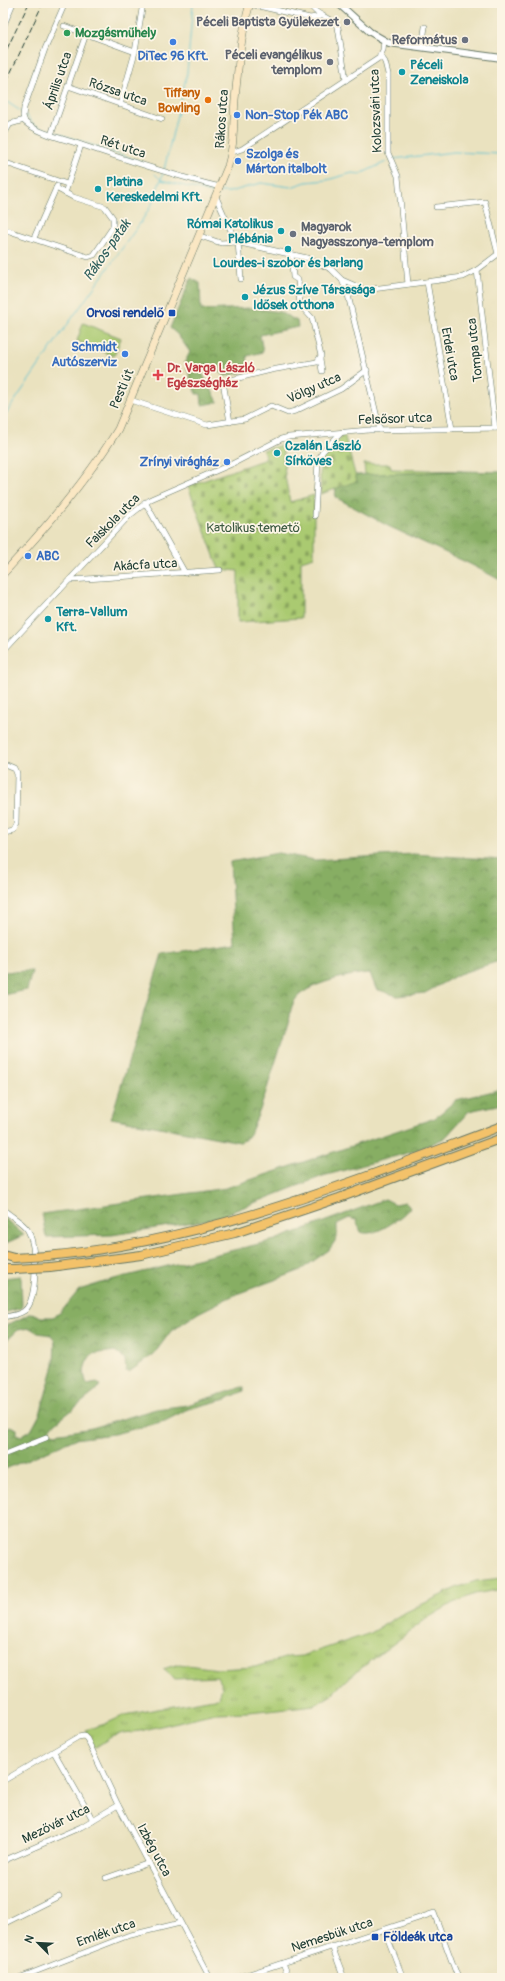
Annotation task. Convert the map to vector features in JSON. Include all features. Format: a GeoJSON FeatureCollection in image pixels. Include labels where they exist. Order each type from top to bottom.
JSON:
{"type":"FeatureCollection","features":[{"type":"Feature","properties":{"kind":"highway"},"geometry":{"type":"LineString","coordinates":[[3,1258],[47,1256],[92,1251],[147,1242],[243,1218],[325,1191],[502,1126]]}},
{"type":"Feature","properties":{"kind":"highway"},"geometry":{"type":"LineString","coordinates":[[3,1269],[50,1267],[141,1255],[235,1233],[339,1198],[502,1138]]}},
{"type":"Feature","properties":{"kind":"highway"},"geometry":{"type":"LineString","coordinates":[[3,1255],[14,1258]]}},
{"type":"Feature","properties":{"kind":"main road","name":"Rákos utca"},"geometry":{"type":"LineString","coordinates":[[220,187],[233,152],[236,89],[243,31],[250,4]]}},
{"type":"Feature","properties":{"kind":"main road","name":"Pesti út"},"geometry":{"type":"LineString","coordinates":[[3,574],[36,537],[96,462],[118,428],[220,187]]}},
{"type":"Feature","properties":{"kind":"street"},"geometry":{"type":"LineString","coordinates":[[3,27],[4,20],[13,3]]}},
{"type":"Feature","properties":{"kind":"street"},"geometry":{"type":"LineString","coordinates":[[3,136],[10,124],[23,117],[24,108],[45,49],[65,3]]}},
{"type":"Feature","properties":{"kind":"street"},"geometry":{"type":"LineString","coordinates":[[120,105],[135,52],[143,3]]}},
{"type":"Feature","properties":{"kind":"street"},"geometry":{"type":"LineString","coordinates":[[309,3],[315,12],[336,24],[338,27],[346,80]]}},
{"type":"Feature","properties":{"kind":"street"},"geometry":{"type":"LineString","coordinates":[[338,3],[370,32],[384,40],[396,44],[502,58]]}},
{"type":"Feature","properties":{"kind":"street"},"geometry":{"type":"LineString","coordinates":[[250,4],[310,18],[322,16]]}},
{"type":"Feature","properties":{"kind":"street"},"geometry":{"type":"LineString","coordinates":[[64,26],[135,52]]}},
{"type":"Feature","properties":{"kind":"street"},"geometry":{"type":"LineString","coordinates":[[422,47],[425,27]]}},
{"type":"Feature","properties":{"kind":"street","name":"Április utca"},"geometry":{"type":"LineString","coordinates":[[52,133],[86,34]]}},
{"type":"Feature","properties":{"kind":"street"},"geometry":{"type":"LineString","coordinates":[[233,152],[242,149],[346,80],[380,55],[383,50],[384,40]]}},
{"type":"Feature","properties":{"kind":"street","name":"Kolozsvári utca"},"geometry":{"type":"LineString","coordinates":[[380,55],[385,62],[388,74],[390,159],[398,176],[408,284]]}},
{"type":"Feature","properties":{"kind":"street","name":"Rózsa utca"},"geometry":{"type":"LineString","coordinates":[[68,86],[162,119]]}},
{"type":"Feature","properties":{"kind":"street","name":"Rét utca"},"geometry":{"type":"LineString","coordinates":[[23,117],[30,126],[81,145],[172,175],[220,187]]}},
{"type":"Feature","properties":{"kind":"street"},"geometry":{"type":"LineString","coordinates":[[65,192],[81,145]]}},
{"type":"Feature","properties":{"kind":"street"},"geometry":{"type":"LineString","coordinates":[[3,162],[67,184]]}},
{"type":"Feature","properties":{"kind":"street"},"geometry":{"type":"LineString","coordinates":[[34,238],[59,182]]}},
{"type":"Feature","properties":{"kind":"street"},"geometry":{"type":"LineString","coordinates":[[3,229],[90,257],[94,255],[113,224],[113,218],[108,209],[56,188]]}},
{"type":"Feature","properties":{"kind":"street"},"geometry":{"type":"LineString","coordinates":[[216,197],[238,242],[241,279]]}},
{"type":"Feature","properties":{"kind":"street"},"geometry":{"type":"LineString","coordinates":[[348,295],[365,290],[463,277],[477,270],[500,253],[485,202],[436,207]]}},
{"type":"Feature","properties":{"kind":"street"},"geometry":{"type":"LineString","coordinates":[[208,214],[214,208],[219,207],[222,210]]}},
{"type":"Feature","properties":{"kind":"street"},"geometry":{"type":"LineString","coordinates":[[200,236],[221,243],[238,242],[291,254],[321,263],[331,269],[342,280],[365,290]]}},
{"type":"Feature","properties":{"kind":"street"},"geometry":{"type":"LineString","coordinates":[[291,254],[293,277],[298,280],[298,300],[300,305],[312,318],[322,356],[320,359],[322,371]]}},
{"type":"Feature","properties":{"kind":"street","name":"Tompa utca"},"geometry":{"type":"LineString","coordinates":[[477,270],[495,428]]}},
{"type":"Feature","properties":{"kind":"street"},"geometry":{"type":"LineString","coordinates":[[342,280],[348,295],[380,430]]}},
{"type":"Feature","properties":{"kind":"street","name":"Erdei utca"},"geometry":{"type":"LineString","coordinates":[[427,282],[452,429]]}},
{"type":"Feature","properties":{"kind":"street"},"geometry":{"type":"LineString","coordinates":[[230,422],[223,382],[271,370],[317,362],[320,359]]}},
{"type":"Feature","properties":{"kind":"street","name":"Völgy utca"},"geometry":{"type":"LineString","coordinates":[[130,400],[176,414],[200,424],[215,424],[245,419],[271,406],[284,412],[295,411],[341,389],[367,370]]}},
{"type":"Feature","properties":{"kind":"street","name":"Felsősor utca"},"geometry":{"type":"LineString","coordinates":[[289,437],[380,430],[502,428]]}},
{"type":"Feature","properties":{"kind":"street"},"geometry":{"type":"LineString","coordinates":[[315,516],[318,461],[323,451],[341,433]]}},
{"type":"Feature","properties":{"kind":"street","name":"Faiskola utca"},"geometry":{"type":"LineString","coordinates":[[3,651],[71,580],[129,516],[145,502],[289,437]]}},
{"type":"Feature","properties":{"kind":"street"},"geometry":{"type":"LineString","coordinates":[[145,502],[185,573]]}},
{"type":"Feature","properties":{"kind":"street","name":"Akácfa utca"},"geometry":{"type":"LineString","coordinates":[[71,580],[220,570]]}},
{"type":"Feature","properties":{"kind":"street"},"geometry":{"type":"LineString","coordinates":[[3,764],[15,769],[17,774],[16,824],[13,830],[3,832]]}},
{"type":"Feature","properties":{"kind":"street"},"geometry":{"type":"LineString","coordinates":[[3,1209],[27,1229],[32,1245],[35,1286],[31,1301],[24,1311],[17,1315],[3,1317]]}},
{"type":"Feature","properties":{"kind":"street"},"geometry":{"type":"LineString","coordinates":[[3,1455],[46,1438]]}},
{"type":"Feature","properties":{"kind":"street","name":"Izbég utca"},"geometry":{"type":"LineString","coordinates":[[54,1752],[78,1736],[84,1736],[87,1739],[118,1805],[210,1978]]}},
{"type":"Feature","properties":{"kind":"street"},"geometry":{"type":"LineString","coordinates":[[3,1781],[54,1752],[93,1820]]}},
{"type":"Feature","properties":{"kind":"street","name":"Mezővár utca"},"geometry":{"type":"LineString","coordinates":[[3,1862],[81,1827],[118,1805]]}},
{"type":"Feature","properties":{"kind":"street"},"geometry":{"type":"LineString","coordinates":[[106,1878],[149,1863]]}},
{"type":"Feature","properties":{"kind":"street"},"geometry":{"type":"LineString","coordinates":[[3,1924],[59,1896]]}},
{"type":"Feature","properties":{"kind":"street","name":"Nemesbük utca"},"geometry":{"type":"LineString","coordinates":[[237,1978],[434,1913],[458,1978]]}},
{"type":"Feature","properties":{"kind":"street","name":"Emlék utca"},"geometry":{"type":"LineString","coordinates":[[19,1978],[127,1936],[180,1923]]}},
{"type":"Feature","properties":{"kind":"street"},"geometry":{"type":"LineString","coordinates":[[384,1929],[403,1978]]}},
{"type":"Feature","properties":{"kind":"street"},"geometry":{"type":"LineString","coordinates":[[332,1946],[344,1978]]}},
{"type":"Feature","properties":{"kind":"street"},"geometry":{"type":"LineString","coordinates":[[283,1963],[289,1978]]}},
{"type":"Feature","properties":{"kind":"green space"},"geometry":{"type":"Polygon","coordinates":[[[191,278],[200,283],[201,310],[251,308],[280,312],[297,321],[298,327],[260,335],[263,352],[247,356],[249,371],[225,376],[213,366],[204,366],[202,373],[218,402],[202,405],[201,394],[196,394],[185,362],[190,352],[177,334],[170,328],[191,278]]]}},
{"type":"Feature","properties":{"kind":"green space"},"geometry":{"type":"Polygon","coordinates":[[[83,323],[121,338],[114,356],[77,341],[83,323]]]}},
{"type":"Feature","properties":{"kind":"green space"},"geometry":{"type":"Polygon","coordinates":[[[344,434],[357,481],[321,494],[320,469],[322,458],[344,434]]]}},
{"type":"Feature","properties":{"kind":"green space","name":"Katolikus temető"},"geometry":{"type":"Polygon","coordinates":[[[283,445],[285,476],[290,502],[314,495],[314,557],[301,561],[301,618],[238,622],[238,571],[219,569],[188,486],[266,459],[263,450],[283,445]]]}},
{"type":"Feature","properties":{"kind":"green space"},"geometry":{"type":"Polygon","coordinates":[[[364,464],[390,464],[391,469],[462,471],[365,475],[364,464]]]}},
{"type":"Feature","properties":{"kind":"green space"},"geometry":{"type":"Polygon","coordinates":[[[462,471],[502,472],[502,581],[470,564],[388,526],[335,497],[336,488],[357,481],[355,475],[462,471]]]}},
{"type":"Feature","properties":{"kind":"green space"},"geometry":{"type":"Polygon","coordinates":[[[278,853],[315,860],[413,854],[502,860],[502,960],[459,974],[425,993],[397,996],[376,989],[370,973],[334,979],[316,985],[302,993],[292,1007],[260,1110],[250,1134],[246,1139],[240,1142],[111,1118],[162,954],[235,943],[230,862],[278,853]]]}},
{"type":"Feature","properties":{"kind":"green space"},"geometry":{"type":"Polygon","coordinates":[[[32,971],[27,990],[3,995],[3,972],[32,971]]]}},
{"type":"Feature","properties":{"kind":"green space"},"geometry":{"type":"Polygon","coordinates":[[[502,1089],[502,1104],[469,1111],[445,1138],[415,1151],[323,1176],[213,1219],[112,1235],[46,1237],[42,1214],[226,1188],[435,1118],[456,1100],[502,1089]]]}},
{"type":"Feature","properties":{"kind":"green space"},"geometry":{"type":"Polygon","coordinates":[[[385,1199],[395,1204],[406,1202],[410,1208],[394,1222],[380,1230],[373,1232],[361,1232],[356,1220],[349,1218],[337,1224],[337,1238],[329,1250],[299,1271],[234,1295],[198,1313],[171,1331],[154,1354],[129,1372],[126,1371],[125,1359],[115,1351],[92,1354],[87,1361],[85,1368],[85,1380],[87,1384],[97,1382],[100,1385],[96,1391],[52,1426],[50,1430],[55,1434],[92,1428],[156,1409],[187,1405],[242,1387],[244,1388],[244,1391],[226,1399],[188,1409],[165,1421],[114,1434],[75,1439],[3,1470],[3,1432],[10,1426],[17,1429],[17,1434],[21,1436],[32,1429],[40,1414],[54,1365],[55,1340],[51,1335],[38,1333],[30,1328],[18,1330],[3,1344],[3,1327],[32,1313],[41,1317],[53,1317],[61,1312],[79,1290],[114,1279],[275,1240],[385,1199]]]}},
{"type":"Feature","properties":{"kind":"green space"},"geometry":{"type":"Polygon","coordinates":[[[3,1217],[24,1235],[3,1244],[3,1217]]]}},
{"type":"Feature","properties":{"kind":"green space"},"geometry":{"type":"Polygon","coordinates":[[[21,1276],[22,1308],[3,1313],[3,1278],[21,1276]]]}},
{"type":"Feature","properties":{"kind":"green space"},"geometry":{"type":"Polygon","coordinates":[[[502,1578],[502,1589],[475,1594],[453,1603],[426,1619],[347,1679],[330,1696],[315,1705],[249,1712],[215,1713],[140,1731],[123,1733],[111,1737],[96,1747],[93,1746],[85,1730],[105,1724],[125,1715],[219,1698],[222,1687],[217,1677],[175,1679],[163,1669],[179,1664],[218,1669],[255,1667],[288,1657],[302,1656],[371,1633],[400,1615],[458,1587],[476,1581],[502,1578]]]}},
{"type":"Feature","properties":{"kind":"waterway","name":"Rákos-patak"},"geometry":{"type":"LineString","coordinates":[[164,170],[187,73],[193,3]]}},
{"type":"Feature","properties":{"kind":"waterway"},"geometry":{"type":"LineString","coordinates":[[7,102],[22,112]]}},
{"type":"Feature","properties":{"kind":"waterway"},"geometry":{"type":"LineString","coordinates":[[26,115],[34,125],[51,131]]}},
{"type":"Feature","properties":{"kind":"waterway"},"geometry":{"type":"LineString","coordinates":[[54,132],[142,162]]}},
{"type":"Feature","properties":{"kind":"waterway"},"geometry":{"type":"LineString","coordinates":[[393,159],[454,152],[502,154]]}},
{"type":"Feature","properties":{"kind":"waterway"},"geometry":{"type":"LineString","coordinates":[[220,192],[230,192],[261,183],[291,187],[306,182],[327,180],[352,173],[360,174],[388,161]]}},
{"type":"Feature","properties":{"kind":"waterway","name":"Rákos-patak"},"geometry":{"type":"LineString","coordinates":[[3,418],[141,222],[152,204],[163,173]]}},
{"type":"Feature","properties":{"kind":"waterway"},"geometry":{"type":"LineString","coordinates":[[155,174],[161,180],[212,193]]}},
{"type":"Feature","properties":{"kind":"railway"},"geometry":{"type":"LineString","coordinates":[[3,57],[29,3]]}},
{"type":"Feature","properties":{"kind":"railway"},"geometry":{"type":"LineString","coordinates":[[3,89],[43,3]]}},
{"type":"Feature","properties":{"kind":"place","name":"Péceli Baptista Gyülekezet"},"geometry":{"type":"Point","coordinates":[347,22]}},
{"type":"Feature","properties":{"kind":"place","name":"Mozgásműhely"},"geometry":{"type":"Point","coordinates":[67,33]}},
{"type":"Feature","properties":{"kind":"place","name":"Református"},"geometry":{"type":"Point","coordinates":[465,40]}},
{"type":"Feature","properties":{"kind":"place","name":"DiTec 96 Kft."},"geometry":{"type":"Point","coordinates":[173,42]}},
{"type":"Feature","properties":{"kind":"place","name":"Péceli evangélikus templom"},"geometry":{"type":"Point","coordinates":[330,62]}},
{"type":"Feature","properties":{"kind":"place","name":"Péceli Zeneiskola"},"geometry":{"type":"Point","coordinates":[402,72]}},
{"type":"Feature","properties":{"kind":"place","name":"Tiffany Bowling"},"geometry":{"type":"Point","coordinates":[208,100]}},
{"type":"Feature","properties":{"kind":"place","name":"Non-Stop Pék ABC"},"geometry":{"type":"Point","coordinates":[237,115]}},
{"type":"Feature","properties":{"kind":"place","name":"Szolga és Márton italbolt"},"geometry":{"type":"Point","coordinates":[238,161]}},
{"type":"Feature","properties":{"kind":"place","name":"Platina Kereskedelmi Kft."},"geometry":{"type":"Point","coordinates":[98,189]}},
{"type":"Feature","properties":{"kind":"place","name":"Római Katolikus Plébánia"},"geometry":{"type":"Point","coordinates":[281,231]}},
{"type":"Feature","properties":{"kind":"place","name":"Magyarok Nagyasszonya-templom"},"geometry":{"type":"Point","coordinates":[293,234]}},
{"type":"Feature","properties":{"kind":"place","name":"Lourdes-i szobor és barlang"},"geometry":{"type":"Point","coordinates":[288,249]}},
{"type":"Feature","properties":{"kind":"place","name":"Jézus Szíve Társasága Idősek otthona"},"geometry":{"type":"Point","coordinates":[245,297]}},
{"type":"Feature","properties":{"kind":"place","name":"Orvosi rendelő"},"geometry":{"type":"Point","coordinates":[172,313]}},
{"type":"Feature","properties":{"kind":"place","name":"Schmidt Autószerviz"},"geometry":{"type":"Point","coordinates":[125,354]}},
{"type":"Feature","properties":{"kind":"place","name":"Dr. Varga László Egészségház"},"geometry":{"type":"Point","coordinates":[158,375]}},
{"type":"Feature","properties":{"kind":"place","name":"Czalán László Sírköves"},"geometry":{"type":"Point","coordinates":[277,453]}},
{"type":"Feature","properties":{"kind":"place","name":"Zrínyi virágház"},"geometry":{"type":"Point","coordinates":[227,462]}},
{"type":"Feature","properties":{"kind":"place","name":"ABC"},"geometry":{"type":"Point","coordinates":[28,556]}},
{"type":"Feature","properties":{"kind":"place","name":"Terra-Vallum Kft."},"geometry":{"type":"Point","coordinates":[48,619]}},
{"type":"Feature","properties":{"kind":"place","name":"Földeák utca"},"geometry":{"type":"Point","coordinates":[375,1937]}}]}
